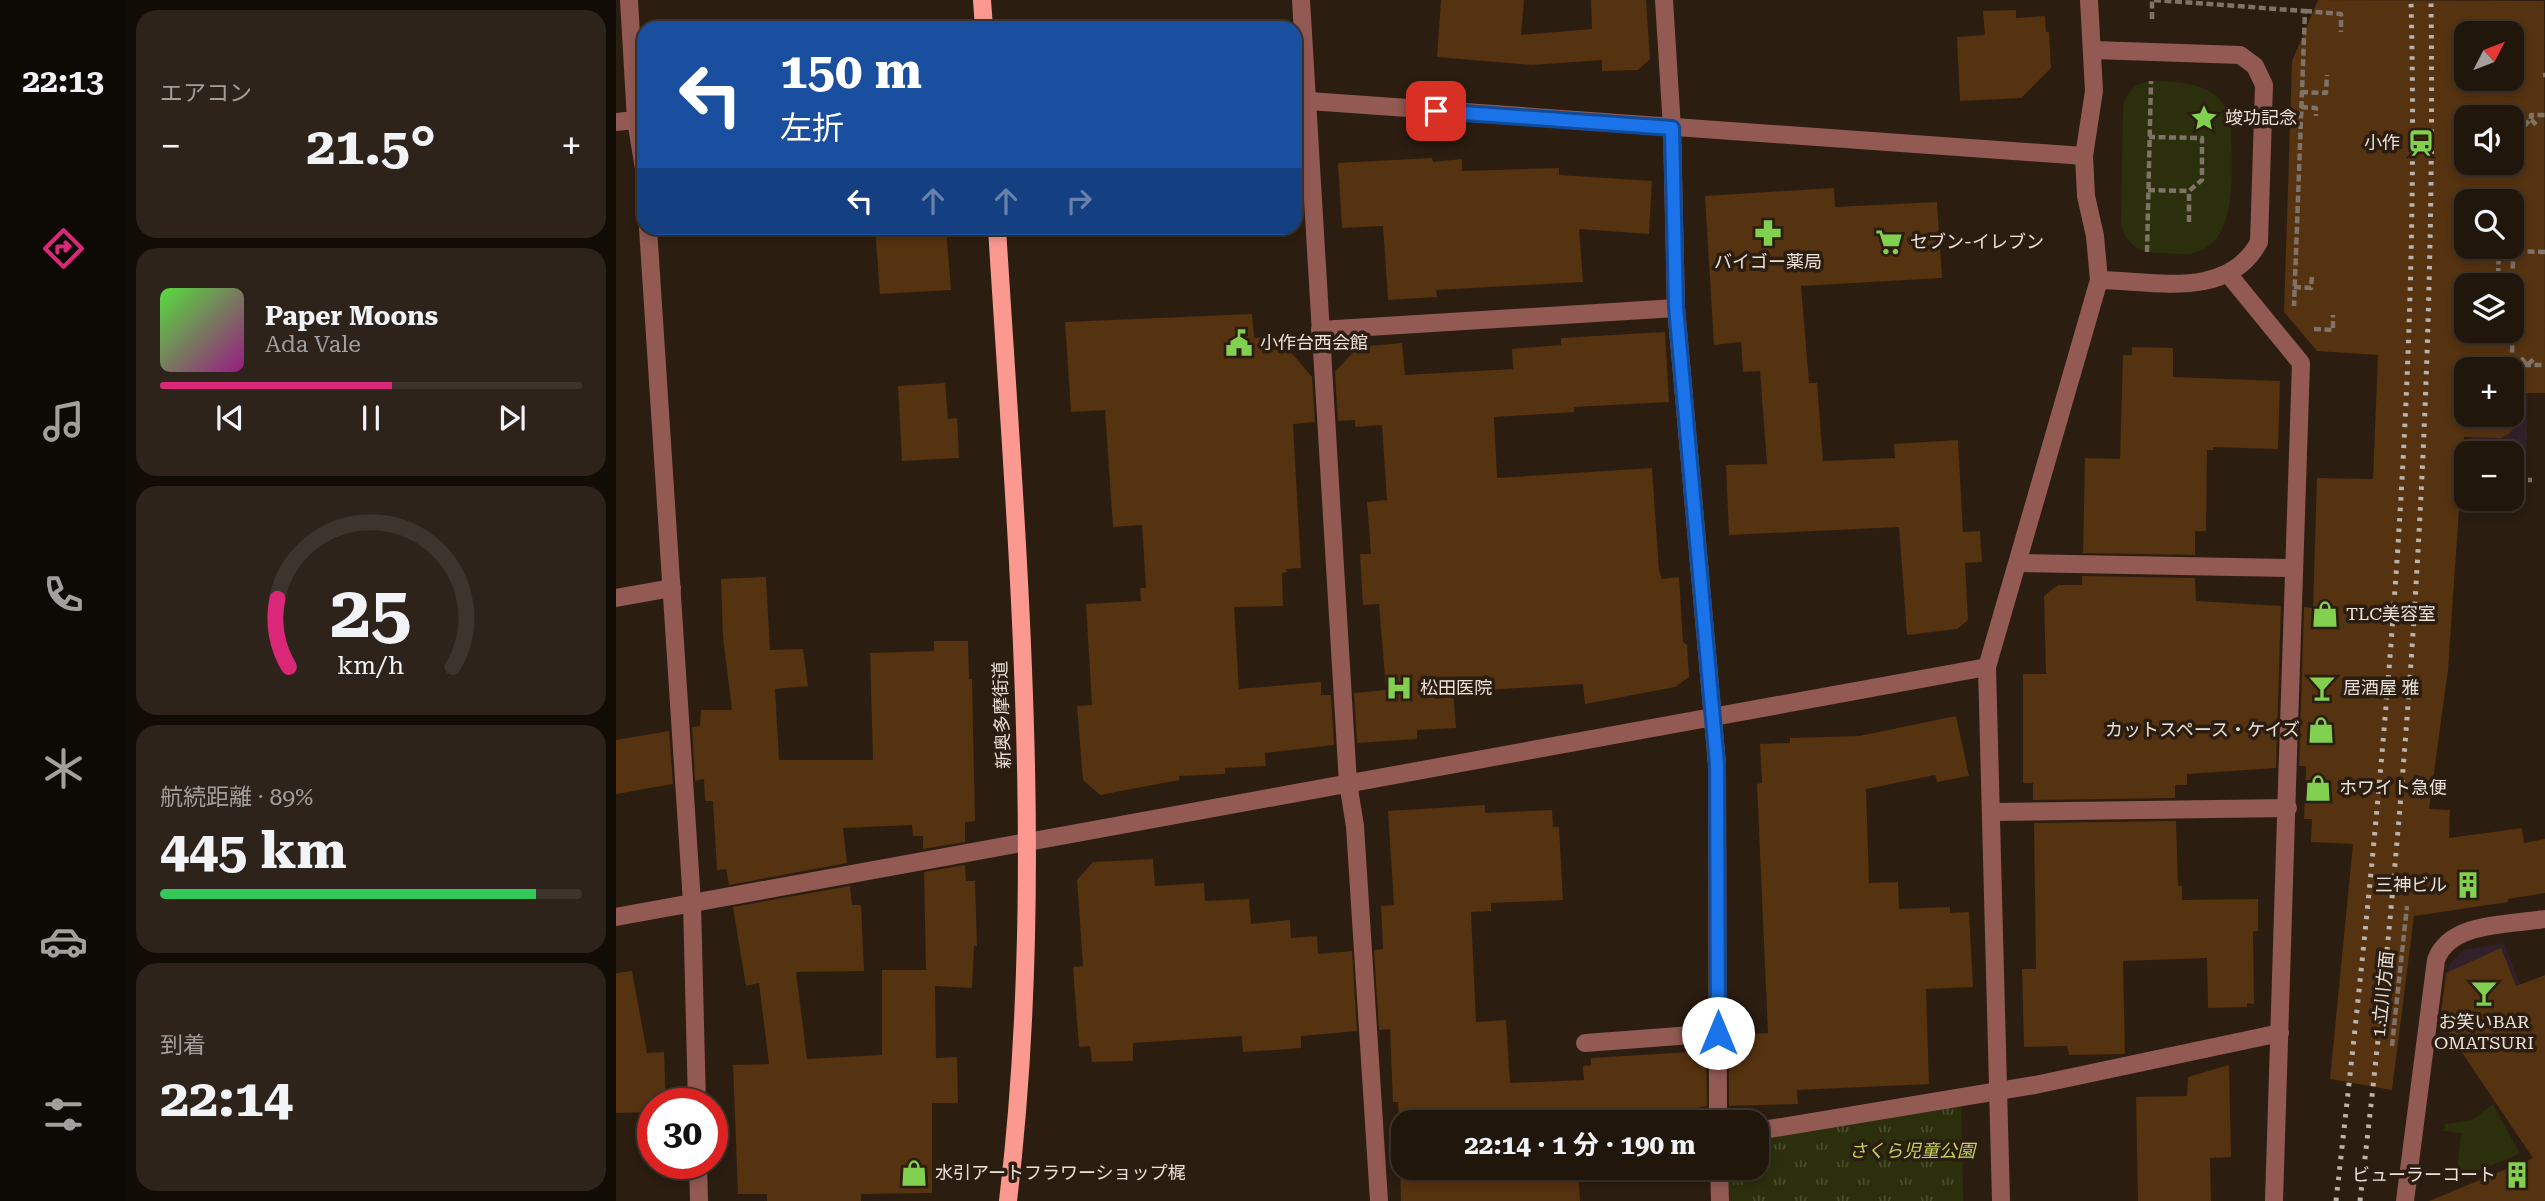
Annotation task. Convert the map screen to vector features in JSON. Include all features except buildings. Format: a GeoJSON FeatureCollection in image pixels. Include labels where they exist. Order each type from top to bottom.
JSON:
{"type":"FeatureCollection","features":[{"type":"Feature","properties":{"kind":"main road"},"geometry":{"type":"LineString","coordinates":[[982,0],[984,21]]}},
{"type":"Feature","properties":{"kind":"main road","name":"新奥多摩街道"},"geometry":{"type":"LineString","coordinates":[[997,235],[1018,566],[1029,890],[1017,1124],[1008,1201]]}},
{"type":"Feature","properties":{"kind":"street"},"geometry":{"type":"LineString","coordinates":[[629,0],[637,87]]}},
{"type":"Feature","properties":{"kind":"street"},"geometry":{"type":"LineString","coordinates":[[1301,0],[1301,21]]}},
{"type":"Feature","properties":{"kind":"street"},"geometry":{"type":"LineString","coordinates":[[1664,0],[1672,128],[1676,307],[1710,716],[1717,764],[1718,1110]]}},
{"type":"Feature","properties":{"kind":"street"},"geometry":{"type":"LineString","coordinates":[[2001,1201],[1987,667],[2099,280],[2095,236],[2086,197],[2084,156],[2094,91],[2094,50],[2089,0]]}},
{"type":"Feature","properties":{"kind":"street"},"geometry":{"type":"LineString","coordinates":[[2094,50],[2240,55],[2255,66],[2264,85],[2259,242],[2249,260],[2229,275],[2206,282],[2099,280]]}},
{"type":"Feature","properties":{"kind":"street"},"geometry":{"type":"LineString","coordinates":[[1302,101],[2084,156]]}},
{"type":"Feature","properties":{"kind":"street"},"geometry":{"type":"LineString","coordinates":[[616,122],[637,119]]}},
{"type":"Feature","properties":{"kind":"street"},"geometry":{"type":"LineString","coordinates":[[1302,124],[1320,330],[1348,783],[1355,826],[1379,1201]]}},
{"type":"Feature","properties":{"kind":"street"},"geometry":{"type":"LineString","coordinates":[[648,235],[692,903],[696,1088]]}},
{"type":"Feature","properties":{"kind":"street"},"geometry":{"type":"LineString","coordinates":[[2229,275],[2301,363],[2292,568],[2288,808],[2274,1201]]}},
{"type":"Feature","properties":{"kind":"street"},"geometry":{"type":"LineString","coordinates":[[1320,330],[1676,307]]}},
{"type":"Feature","properties":{"kind":"street"},"geometry":{"type":"LineString","coordinates":[[2019,563],[2292,568]]}},
{"type":"Feature","properties":{"kind":"street"},"geometry":{"type":"LineString","coordinates":[[616,598],[672,588]]}},
{"type":"Feature","properties":{"kind":"street"},"geometry":{"type":"LineString","coordinates":[[616,917],[1987,667]]}},
{"type":"Feature","properties":{"kind":"street"},"geometry":{"type":"LineString","coordinates":[[1991,812],[2288,808]]}},
{"type":"Feature","properties":{"kind":"street"},"geometry":{"type":"LineString","coordinates":[[2405,1201],[2436,960],[2440,948],[2461,932],[2545,919]]}},
{"type":"Feature","properties":{"kind":"street"},"geometry":{"type":"LineString","coordinates":[[1585,1043],[1718,1033]]}},
{"type":"Feature","properties":{"kind":"street"},"geometry":{"type":"LineString","coordinates":[[1769,1129],[1999,1090],[2280,1033]]}},
{"type":"Feature","properties":{"kind":"street"},"geometry":{"type":"LineString","coordinates":[[698,1179],[699,1201]]}},
{"type":"Feature","properties":{"kind":"street"},"geometry":{"type":"LineString","coordinates":[[1719,1180],[1720,1201]]}},
{"type":"Feature","properties":{"kind":"path"},"geometry":{"type":"LineString","coordinates":[[2152,0],[2152,19]]}},
{"type":"Feature","properties":{"kind":"path"},"geometry":{"type":"LineString","coordinates":[[2269,0],[2269,8]]}},
{"type":"Feature","properties":{"kind":"path"},"geometry":{"type":"LineString","coordinates":[[2305,11],[2341,14],[2340,32]]}},
{"type":"Feature","properties":{"kind":"path"},"geometry":{"type":"LineString","coordinates":[[2301,92],[2326,93],[2327,75]]}},
{"type":"Feature","properties":{"kind":"path"},"geometry":{"type":"LineString","coordinates":[[2147,253],[2151,81]]}},
{"type":"Feature","properties":{"kind":"path"},"geometry":{"type":"LineString","coordinates":[[2301,107],[2316,108],[2316,116]]}},
{"type":"Feature","properties":{"kind":"path"},"geometry":{"type":"LineString","coordinates":[[2524,125],[2531,119],[2531,115],[2545,115]]}},
{"type":"Feature","properties":{"kind":"path"},"geometry":{"type":"LineString","coordinates":[[2531,119],[2537,126]]}},
{"type":"Feature","properties":{"kind":"path"},"geometry":{"type":"LineString","coordinates":[[2148,191],[2189,191],[2202,180],[2202,138],[2150,137]]}},
{"type":"Feature","properties":{"kind":"path"},"geometry":{"type":"LineString","coordinates":[[2189,191],[2189,222]]}},
{"type":"Feature","properties":{"kind":"path"},"geometry":{"type":"LineString","coordinates":[[2524,251],[2545,252]]}},
{"type":"Feature","properties":{"kind":"path"},"geometry":{"type":"LineString","coordinates":[[2294,287],[2311,288],[2312,275]]}},
{"type":"Feature","properties":{"kind":"path"},"geometry":{"type":"LineString","coordinates":[[2315,330],[2333,330],[2333,315]]}},
{"type":"Feature","properties":{"kind":"path"},"geometry":{"type":"LineString","coordinates":[[2512,343],[2512,365],[2545,365]]}},
{"type":"Feature","properties":{"kind":"path"},"geometry":{"type":"LineString","coordinates":[[2527,365],[2535,358]]}},
{"type":"Feature","properties":{"kind":"path"},"geometry":{"type":"LineString","coordinates":[[2524,362],[2527,365]]}},
{"type":"Feature","properties":{"kind":"path"},"geometry":{"type":"LineString","coordinates":[[2524,480],[2532,480]]}},
{"type":"Feature","properties":{"kind":"path","name":"1.立川方面"},"geometry":{"type":"LineString","coordinates":[[2391,1057],[2407,906]]}},
{"type":"Feature","properties":{"kind":"shaded area"},"geometry":{"type":"Polygon","coordinates":[[[2528,385],[2526,477],[2524,441],[2471,441],[2472,427],[2524,427],[2524,392],[2528,385]]]}},
{"type":"Feature","properties":{"kind":"shaded area"},"geometry":{"type":"Polygon","coordinates":[[[2504,943],[2531,1013],[2438,1053],[2449,965],[2463,950],[2504,943]]]}},
{"type":"Feature","properties":{"kind":"green space"},"geometry":{"type":"Polygon","coordinates":[[[2151,81],[2189,84],[2211,92],[2226,109],[2231,122],[2232,177],[2227,216],[2220,233],[2210,245],[2194,253],[2140,250],[2127,239],[2121,225],[2123,105],[2133,88],[2151,81]]]}},
{"type":"Feature","properties":{"kind":"green space","name":"さくら児童公園"},"geometry":{"type":"Polygon","coordinates":[[[1961,1092],[1963,1201],[1726,1201],[1727,1180],[1769,1180],[1769,1126],[1961,1092]]]}},
{"type":"Feature","properties":{"kind":"green space"},"geometry":{"type":"Polygon","coordinates":[[[2493,1104],[2520,1154],[2456,1179],[2461,1133],[2444,1131],[2445,1124],[2472,1120],[2493,1104]]]}},
{"type":"Feature","properties":{"kind":"railway"},"geometry":{"type":"LineString","coordinates":[[2336,1201],[2382,752],[2404,451],[2410,301],[2411,0]]}},
{"type":"Feature","properties":{"kind":"railway"},"geometry":{"type":"LineString","coordinates":[[2360,1201],[2392,902],[2415,602],[2429,301],[2431,0]]}},
{"type":"Feature","properties":{"kind":"place","name":"竣功記念"},"geometry":{"type":"Point","coordinates":[2204,118]}},
{"type":"Feature","properties":{"kind":"place","name":"小作"},"geometry":{"type":"Point","coordinates":[2421,143]}},
{"type":"Feature","properties":{"kind":"place","name":"バイゴー薬局"},"geometry":{"type":"Point","coordinates":[1768,233]}},
{"type":"Feature","properties":{"kind":"place","name":"セブン-イレブン"},"geometry":{"type":"Point","coordinates":[1889,242]}},
{"type":"Feature","properties":{"kind":"place","name":"小作台西会館"},"geometry":{"type":"Point","coordinates":[1239,343]}},
{"type":"Feature","properties":{"kind":"place","name":"TLC美容室"},"geometry":{"type":"Point","coordinates":[2325,614]}},
{"type":"Feature","properties":{"kind":"place","name":"松田医院"},"geometry":{"type":"Point","coordinates":[1399,688]}},
{"type":"Feature","properties":{"kind":"place","name":"居酒屋 雅"},"geometry":{"type":"Point","coordinates":[2322,688]}},
{"type":"Feature","properties":{"kind":"place","name":"カットスペース・ケイズ"},"geometry":{"type":"Point","coordinates":[2321,730]}},
{"type":"Feature","properties":{"kind":"place","name":"ホワイト急便"},"geometry":{"type":"Point","coordinates":[2318,788]}},
{"type":"Feature","properties":{"kind":"place","name":"三神ビル"},"geometry":{"type":"Point","coordinates":[2468,885]}},
{"type":"Feature","properties":{"kind":"place","name":"お笑いBAR OMATSURI"},"geometry":{"type":"Point","coordinates":[2484,993]}},
{"type":"Feature","properties":{"kind":"place","name":"水引アートフラワーショップ梶"},"geometry":{"type":"Point","coordinates":[914,1173]}},
{"type":"Feature","properties":{"kind":"place","name":"ビューラーコート"},"geometry":{"type":"Point","coordinates":[2517,1175]}},
{"type":"Feature","properties":{"kind":"route"},"geometry":{"type":"LineString","coordinates":[[1436,111],[1672,128],[1676,307],[1710,716],[1717,764],[1718,1033]]}}]}
